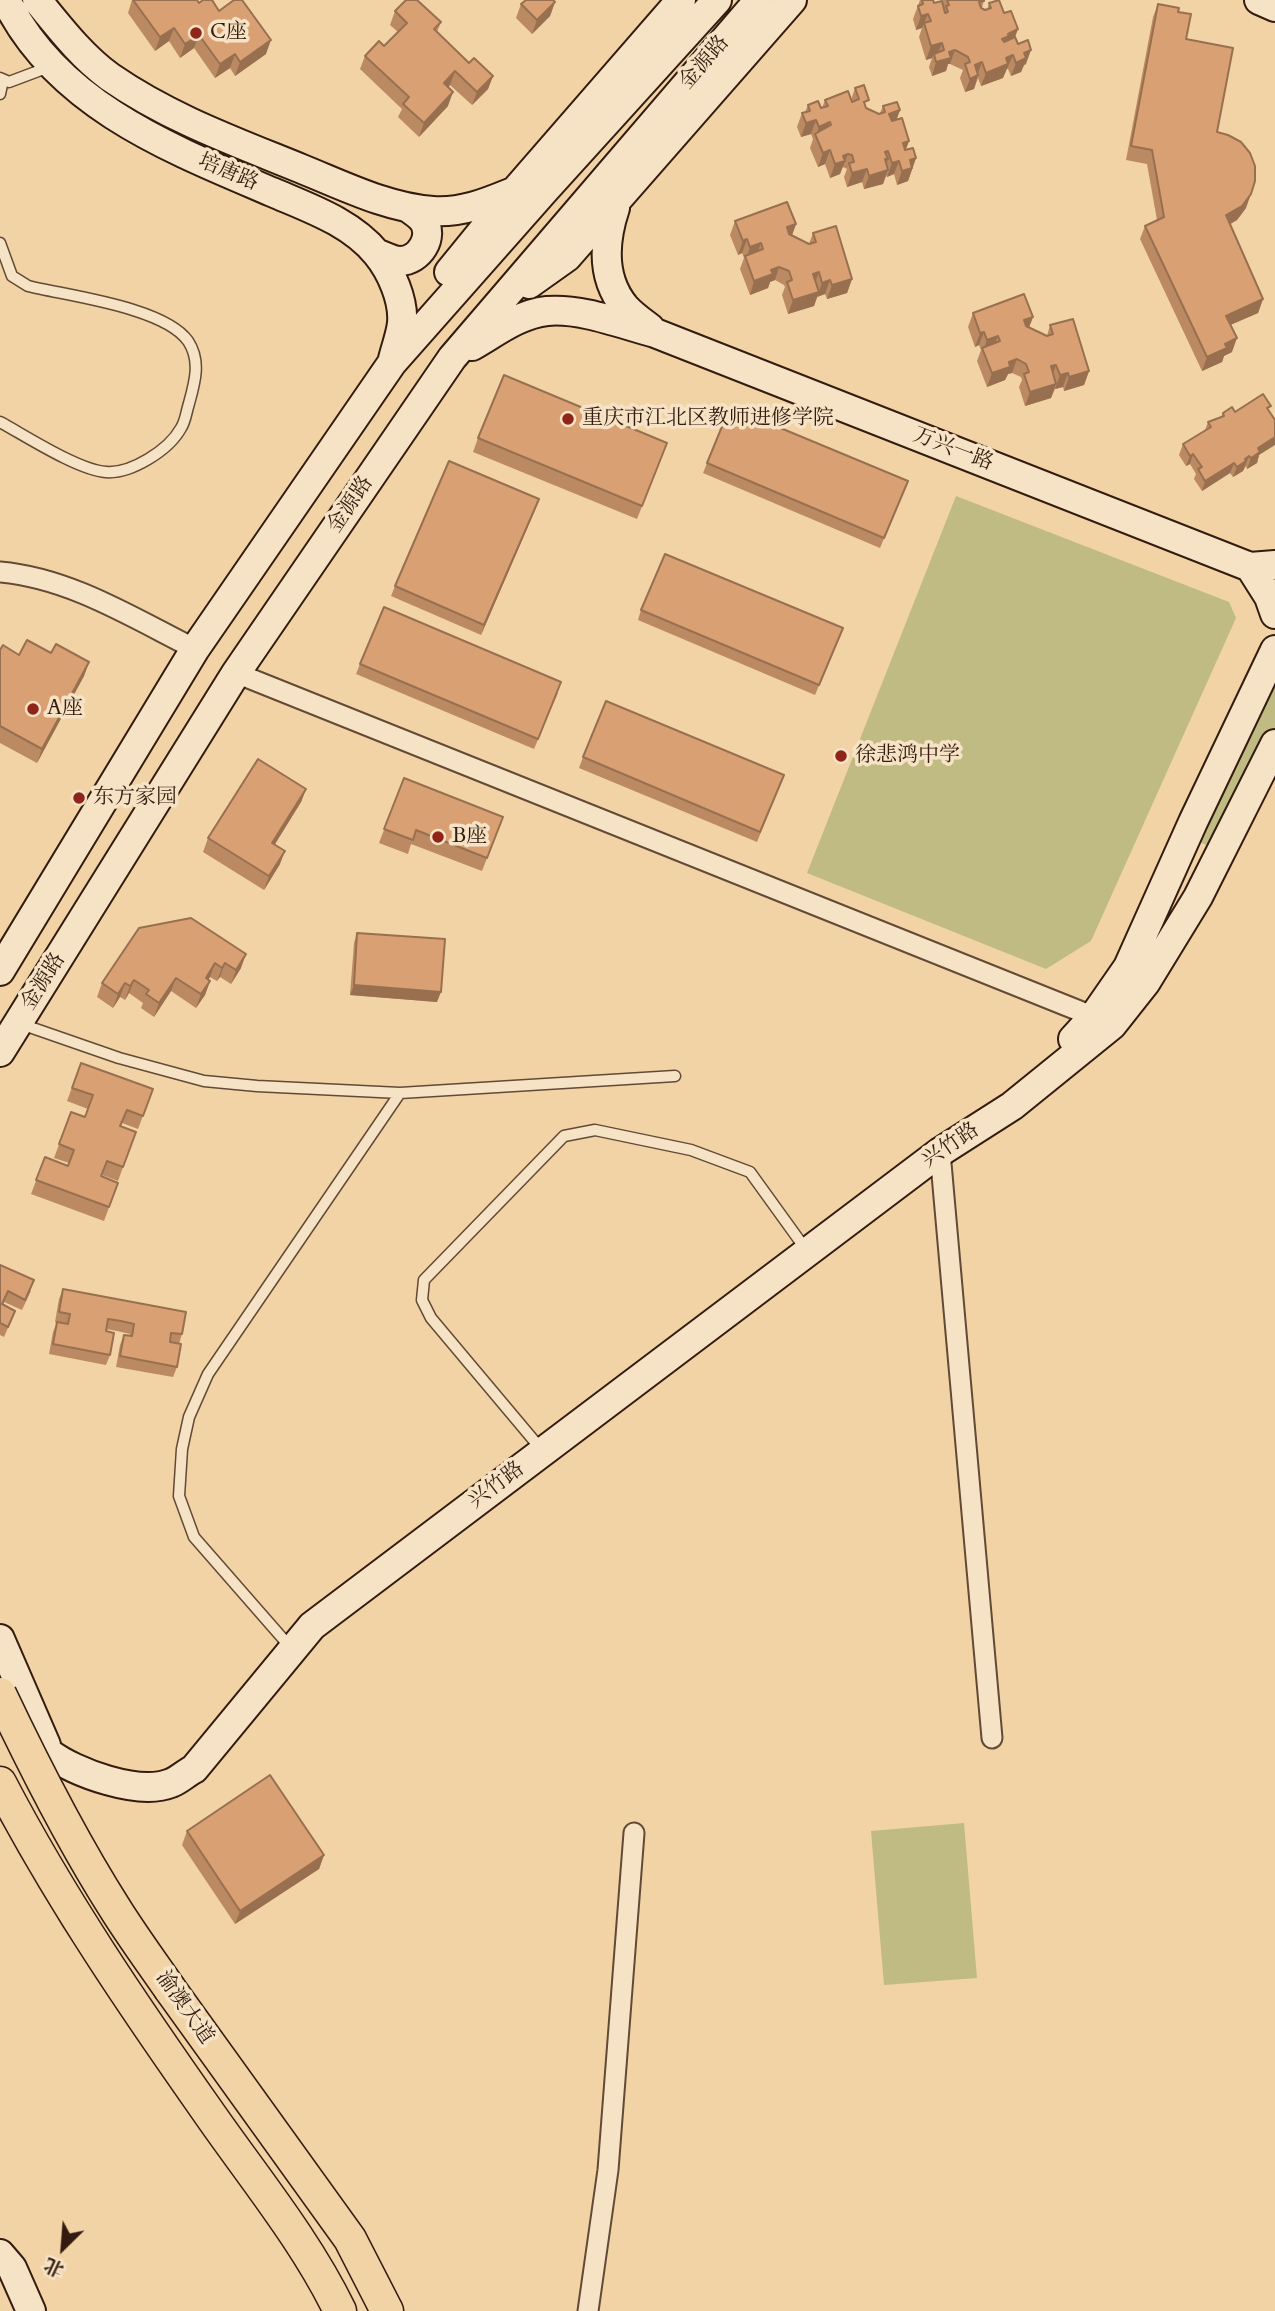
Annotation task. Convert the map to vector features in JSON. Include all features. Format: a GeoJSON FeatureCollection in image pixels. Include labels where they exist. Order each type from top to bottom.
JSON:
{"type":"FeatureCollection","features":[{"type":"Feature","properties":{"kind":"main road","name":"渝澳大道"},"geometry":{"type":"LineString","coordinates":[[0,1694],[34,1767],[116,1911],[350,2239],[387,2311]]}},
{"type":"Feature","properties":{"kind":"main road","name":"渝澳大道"},"geometry":{"type":"LineString","coordinates":[[0,1783],[37,1852],[85,1931],[141,2016],[313,2261],[340,2311]]}},
{"type":"Feature","properties":{"kind":"street","name":"培唐路"},"geometry":{"type":"LineString","coordinates":[[6,0],[16,21],[52,65],[91,101],[137,130],[183,154],[326,215],[355,233],[378,254],[401,302],[402,323],[392,363]]}},
{"type":"Feature","properties":{"kind":"street","name":"培唐路"},"geometry":{"type":"LineString","coordinates":[[37,0],[70,39],[109,76],[194,125],[307,171],[410,209],[459,210],[479,206],[515,191]]}},
{"type":"Feature","properties":{"kind":"street"},"geometry":{"type":"LineString","coordinates":[[392,363],[440,282],[515,191],[681,0]]}},
{"type":"Feature","properties":{"kind":"street","name":"金源路"},"geometry":{"type":"LineString","coordinates":[[4,957],[195,649],[392,363],[717,0]]}},
{"type":"Feature","properties":{"kind":"street","name":"金源路"},"geometry":{"type":"LineString","coordinates":[[0,1052],[236,673],[452,358],[759,0]]}},
{"type":"Feature","properties":{"kind":"street"},"geometry":{"type":"LineString","coordinates":[[495,308],[566,257],[792,0]]}},
{"type":"Feature","properties":{"kind":"street"},"geometry":{"type":"LineString","coordinates":[[1259,0],[1275,7]]}},
{"type":"Feature","properties":{"kind":"street"},"geometry":{"type":"LineString","coordinates":[[617,200],[607,233],[609,277],[624,306],[655,333]]}},
{"type":"Feature","properties":{"kind":"street"},"geometry":{"type":"LineString","coordinates":[[378,254],[399,261],[413,258],[422,249],[428,234],[424,221],[410,209]]}},
{"type":"Feature","properties":{"kind":"street"},"geometry":{"type":"LineString","coordinates":[[452,358],[516,320],[546,312],[578,313],[655,333]]}},
{"type":"Feature","properties":{"kind":"street","name":"万兴一路"},"geometry":{"type":"LineString","coordinates":[[655,333],[1263,566]]}},
{"type":"Feature","properties":{"kind":"street"},"geometry":{"type":"LineString","coordinates":[[1263,566],[1275,614]]}},
{"type":"Feature","properties":{"kind":"street"},"geometry":{"type":"LineString","coordinates":[[0,572],[50,580],[92,597],[195,649]]}},
{"type":"Feature","properties":{"kind":"street","name":"兴竹路"},"geometry":{"type":"LineString","coordinates":[[1103,1021],[1275,650]]}},
{"type":"Feature","properties":{"kind":"street"},"geometry":{"type":"LineString","coordinates":[[236,673],[1103,1021]]}},
{"type":"Feature","properties":{"kind":"street","name":"兴竹路"},"geometry":{"type":"LineString","coordinates":[[0,1708],[50,1754],[84,1772],[147,1788],[170,1783],[194,1769],[291,1648],[312,1626],[940,1152],[1012,1106],[1146,982],[1198,897],[1275,744]]}},
{"type":"Feature","properties":{"kind":"street"},"geometry":{"type":"LineString","coordinates":[[940,1152],[992,1738]]}},
{"type":"Feature","properties":{"kind":"street"},"geometry":{"type":"LineString","coordinates":[[0,1639],[50,1754]]}},
{"type":"Feature","properties":{"kind":"street"},"geometry":{"type":"LineString","coordinates":[[588,2311],[608,2170],[634,1833]]}},
{"type":"Feature","properties":{"kind":"street"},"geometry":{"type":"LineString","coordinates":[[0,2254],[12,2268],[31,2311]]}},
{"type":"Feature","properties":{"kind":"lane"},"geometry":{"type":"LineString","coordinates":[[0,94],[1,79],[9,82],[52,65]]}},
{"type":"Feature","properties":{"kind":"lane"},"geometry":{"type":"LineString","coordinates":[[0,243],[12,276],[28,286],[145,312],[169,326],[187,340],[196,362],[197,377],[181,428],[167,444],[139,465],[107,473],[82,466],[0,422]]}},
{"type":"Feature","properties":{"kind":"lane"},"geometry":{"type":"LineString","coordinates":[[19,1023],[120,1058],[204,1081],[257,1086],[400,1093],[675,1076]]}},
{"type":"Feature","properties":{"kind":"lane"},"geometry":{"type":"LineString","coordinates":[[291,1648],[194,1537],[179,1496],[182,1449],[189,1418],[208,1374],[400,1093]]}},
{"type":"Feature","properties":{"kind":"lane"},"geometry":{"type":"LineString","coordinates":[[543,1451],[431,1318],[422,1300],[424,1280],[564,1136],[595,1130],[691,1150],[750,1172],[807,1251]]}},
{"type":"Feature","properties":{"kind":"shaded area"},"geometry":{"type":"Polygon","coordinates":[[[956,496],[1229,602],[1236,618],[1091,941],[1046,969],[807,873],[956,496]]]}},
{"type":"Feature","properties":{"kind":"shaded area"},"geometry":{"type":"Polygon","coordinates":[[[1275,680],[1275,727],[1211,847],[1197,841],[1275,680]]]}},
{"type":"Feature","properties":{"kind":"shaded area"},"geometry":{"type":"Polygon","coordinates":[[[964,1823],[977,1978],[884,1985],[871,1831],[964,1823]]]}},
{"type":"Feature","properties":{"kind":"building","name":"C座"},"geometry":{"type":"Polygon","coordinates":[[[133,0],[197,0],[199,3],[212,0],[219,11],[234,0],[242,0],[271,40],[240,62],[235,54],[220,64],[199,35],[185,44],[174,28],[160,37],[133,0]]]}},
{"type":"Feature","properties":{"kind":"building"},"geometry":{"type":"Polygon","coordinates":[[[406,0],[417,0],[441,22],[434,29],[469,63],[474,58],[493,76],[477,92],[455,71],[444,83],[453,92],[424,123],[403,104],[409,97],[365,56],[379,41],[384,46],[407,23],[395,11],[406,0]]]}},
{"type":"Feature","properties":{"kind":"building"},"geometry":{"type":"Polygon","coordinates":[[[526,0],[555,2],[537,20],[521,4],[526,0]]]}},
{"type":"Feature","properties":{"kind":"building"},"geometry":{"type":"Polygon","coordinates":[[[922,0],[933,0],[934,3],[942,1],[945,13],[948,12],[947,0],[984,0],[979,2],[985,10],[991,8],[989,3],[999,0],[1004,13],[1011,11],[1018,29],[1002,39],[1004,42],[1015,37],[1018,44],[1028,40],[1031,50],[1024,53],[1026,58],[1016,63],[1013,55],[1006,58],[1008,64],[986,73],[982,62],[975,65],[978,75],[970,79],[965,64],[970,62],[968,57],[955,50],[949,52],[951,58],[936,62],[934,54],[944,50],[942,43],[931,46],[924,23],[931,21],[928,14],[921,16],[918,6],[923,4],[922,0]]]}},
{"type":"Feature","properties":{"kind":"building"},"geometry":{"type":"Polygon","coordinates":[[[1158,4],[1179,8],[1178,12],[1191,14],[1186,39],[1233,48],[1217,132],[1241,142],[1250,153],[1255,166],[1255,181],[1251,194],[1242,206],[1226,215],[1263,299],[1226,316],[1237,338],[1225,344],[1227,348],[1207,357],[1145,226],[1164,217],[1152,150],[1131,146],[1158,4]]]}},
{"type":"Feature","properties":{"kind":"building"},"geometry":{"type":"Polygon","coordinates":[[[864,85],[869,100],[864,102],[866,108],[879,114],[885,112],[883,106],[897,102],[900,110],[889,114],[892,121],[902,118],[909,141],[903,143],[905,150],[913,148],[916,158],[910,160],[912,168],[902,171],[899,161],[892,163],[888,151],[885,152],[888,159],[885,159],[888,170],[869,176],[867,169],[852,173],[849,163],[854,162],[852,155],[843,156],[845,161],[835,164],[830,150],[823,153],[815,134],[831,125],[830,122],[819,127],[816,120],[806,123],[802,113],[810,111],[808,105],[818,101],[821,108],[828,106],[825,100],[848,91],[852,102],[859,99],[855,88],[864,85]]]}},
{"type":"Feature","properties":{"kind":"building"},"geometry":{"type":"Polygon","coordinates":[[[787,202],[796,224],[787,227],[789,234],[809,244],[816,242],[813,233],[836,226],[852,279],[832,285],[830,280],[822,283],[819,272],[813,274],[819,292],[793,300],[787,282],[792,280],[789,271],[779,267],[771,270],[773,274],[754,281],[745,256],[763,249],[761,243],[750,247],[747,239],[743,241],[735,221],[787,202]]]}},
{"type":"Feature","properties":{"kind":"building"},"geometry":{"type":"Polygon","coordinates":[[[1024,294],[1033,317],[1024,320],[1026,326],[1047,336],[1053,334],[1050,325],[1073,319],[1089,371],[1069,377],[1068,373],[1060,375],[1056,365],[1051,366],[1056,384],[1030,392],[1024,374],[1029,372],[1026,364],[1017,359],[1009,362],[1010,367],[992,373],[982,348],[1000,341],[998,336],[987,340],[984,332],[980,333],[973,313],[1024,294]]]}},
{"type":"Feature","properties":{"kind":"building"},"geometry":{"type":"Polygon","coordinates":[[[504,375],[667,443],[642,506],[478,438],[504,375]]]}},
{"type":"Feature","properties":{"kind":"building"},"geometry":{"type":"Polygon","coordinates":[[[1263,394],[1271,406],[1267,408],[1275,420],[1275,437],[1258,448],[1260,452],[1251,458],[1249,456],[1237,467],[1234,463],[1205,481],[1198,469],[1202,467],[1193,454],[1190,456],[1183,444],[1211,427],[1208,422],[1224,416],[1223,413],[1232,407],[1235,412],[1263,394]]]}},
{"type":"Feature","properties":{"kind":"building"},"geometry":{"type":"Polygon","coordinates":[[[730,407],[908,481],[884,538],[707,463],[730,407]]]}},
{"type":"Feature","properties":{"kind":"building"},"geometry":{"type":"Polygon","coordinates":[[[449,461],[539,499],[484,625],[395,586],[449,461]]]}},
{"type":"Feature","properties":{"kind":"building"},"geometry":{"type":"Polygon","coordinates":[[[665,554],[843,628],[819,685],[641,610],[665,554]]]}},
{"type":"Feature","properties":{"kind":"building"},"geometry":{"type":"Polygon","coordinates":[[[384,607],[561,682],[538,739],[360,664],[384,607]]]}},
{"type":"Feature","properties":{"kind":"building","name":"A座"},"geometry":{"type":"Polygon","coordinates":[[[27,640],[51,653],[56,644],[89,662],[42,749],[0,726],[0,650],[3,645],[19,655],[27,640]]]}},
{"type":"Feature","properties":{"kind":"building"},"geometry":{"type":"Polygon","coordinates":[[[606,701],[784,775],[760,832],[583,757],[606,701]]]}},
{"type":"Feature","properties":{"kind":"building"},"geometry":{"type":"Polygon","coordinates":[[[258,759],[306,789],[272,843],[285,851],[269,876],[208,838],[258,759]]]}},
{"type":"Feature","properties":{"kind":"building","name":"B座"},"geometry":{"type":"Polygon","coordinates":[[[404,778],[503,817],[487,858],[416,830],[413,840],[384,829],[404,778]]]}},
{"type":"Feature","properties":{"kind":"building"},"geometry":{"type":"Polygon","coordinates":[[[191,918],[246,954],[236,970],[225,963],[222,968],[215,963],[206,978],[210,981],[201,994],[176,978],[159,1003],[146,994],[149,990],[134,980],[130,986],[125,983],[118,994],[102,983],[139,928],[191,918]]]}},
{"type":"Feature","properties":{"kind":"building"},"geometry":{"type":"Polygon","coordinates":[[[357,933],[445,939],[441,992],[354,985],[357,933]]]}},
{"type":"Feature","properties":{"kind":"building"},"geometry":{"type":"Polygon","coordinates":[[[81,1063],[153,1089],[143,1116],[127,1110],[120,1126],[136,1132],[123,1167],[107,1161],[101,1176],[118,1183],[109,1207],[36,1180],[45,1157],[68,1166],[74,1150],[59,1144],[71,1112],[85,1117],[93,1095],[72,1088],[81,1063]]]}},
{"type":"Feature","properties":{"kind":"building"},"geometry":{"type":"Polygon","coordinates":[[[0,1265],[34,1280],[25,1300],[8,1291],[2,1304],[15,1311],[8,1327],[0,1323],[0,1265]]]}},
{"type":"Feature","properties":{"kind":"building"},"geometry":{"type":"Polygon","coordinates":[[[63,1289],[186,1312],[182,1334],[171,1333],[170,1342],[181,1344],[177,1367],[120,1356],[124,1335],[132,1336],[134,1324],[121,1321],[108,1319],[106,1331],[114,1333],[110,1355],[53,1344],[57,1322],[68,1324],[70,1314],[59,1312],[63,1289]]]}},
{"type":"Feature","properties":{"kind":"building"},"geometry":{"type":"Polygon","coordinates":[[[270,1775],[324,1855],[240,1911],[187,1831],[270,1775]]]}},
{"type":"Feature","properties":{"kind":"place","name":"C座"},"geometry":{"type":"Point","coordinates":[196,33]}},
{"type":"Feature","properties":{"kind":"place","name":"重庆市江北区教师进修学院"},"geometry":{"type":"Point","coordinates":[568,419]}},
{"type":"Feature","properties":{"kind":"place","name":"A座"},"geometry":{"type":"Point","coordinates":[33,709]}},
{"type":"Feature","properties":{"kind":"place","name":"徐悲鸿中学"},"geometry":{"type":"Point","coordinates":[841,756]}},
{"type":"Feature","properties":{"kind":"place","name":"东方家园"},"geometry":{"type":"Point","coordinates":[79,798]}},
{"type":"Feature","properties":{"kind":"place","name":"B座"},"geometry":{"type":"Point","coordinates":[438,837]}}]}
